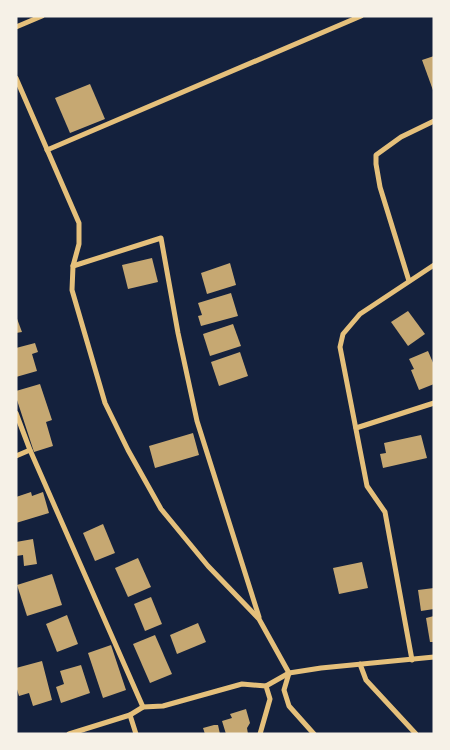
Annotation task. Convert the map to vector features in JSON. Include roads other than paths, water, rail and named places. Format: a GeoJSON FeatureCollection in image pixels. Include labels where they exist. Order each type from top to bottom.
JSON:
{"type":"FeatureCollection","features":[{"type":"Feature","properties":{"kind":"street"},"geometry":{"type":"LineString","coordinates":[[16,27],[42,16]]}},
{"type":"Feature","properties":{"kind":"street"},"geometry":{"type":"LineString","coordinates":[[47,150],[362,16]]}},
{"type":"Feature","properties":{"kind":"street"},"geometry":{"type":"LineString","coordinates":[[16,78],[79,223],[79,244],[73,266],[72,290],[105,403],[128,450],[161,509],[208,566],[259,619]]}},
{"type":"Feature","properties":{"kind":"street"},"geometry":{"type":"LineString","coordinates":[[409,281],[380,187],[376,155],[401,137],[434,121]]}},
{"type":"Feature","properties":{"kind":"street"},"geometry":{"type":"LineString","coordinates":[[73,266],[161,238],[178,334],[197,421],[259,619],[289,672],[284,690],[289,706],[314,734]]}},
{"type":"Feature","properties":{"kind":"street"},"geometry":{"type":"LineString","coordinates":[[412,660],[384,512],[368,486],[340,347],[343,334],[360,314],[434,264]]}},
{"type":"Feature","properties":{"kind":"street"},"geometry":{"type":"LineString","coordinates":[[356,428],[434,403]]}},
{"type":"Feature","properties":{"kind":"street"},"geometry":{"type":"LineString","coordinates":[[16,413],[30,450],[143,707]]}},
{"type":"Feature","properties":{"kind":"street"},"geometry":{"type":"LineString","coordinates":[[16,456],[30,450]]}},
{"type":"Feature","properties":{"kind":"street"},"geometry":{"type":"LineString","coordinates":[[69,734],[130,715],[143,707],[163,706],[242,684],[266,686],[289,672],[434,657]]}},
{"type":"Feature","properties":{"kind":"street"},"geometry":{"type":"LineString","coordinates":[[360,664],[366,680],[416,734]]}},
{"type":"Feature","properties":{"kind":"street"},"geometry":{"type":"LineString","coordinates":[[260,734],[270,699],[266,686]]}},
{"type":"Feature","properties":{"kind":"street"},"geometry":{"type":"LineString","coordinates":[[130,715],[136,734]]}}]}
